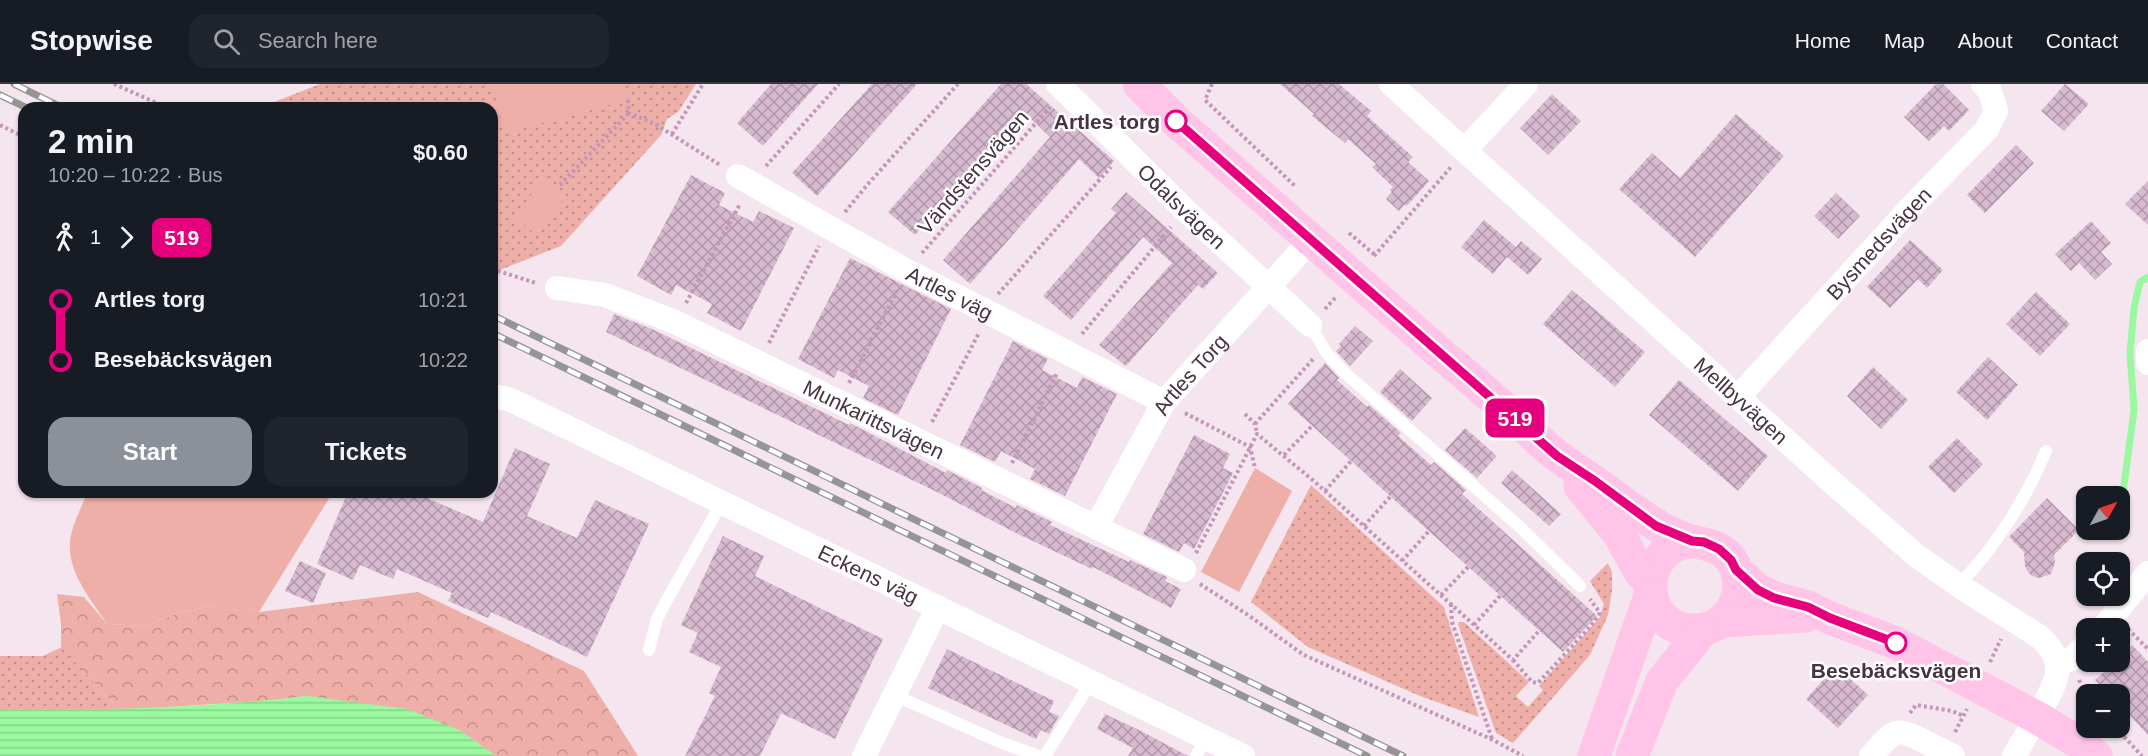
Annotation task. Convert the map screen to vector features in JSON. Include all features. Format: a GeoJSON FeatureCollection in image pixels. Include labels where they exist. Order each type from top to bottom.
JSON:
{"type":"FeatureCollection","features":[{"type":"Feature","properties":{"kind":"main road"},"geometry":{"type":"LineString","coordinates":[[1139,84],[1176,121],[1311,240],[1364,266],[1557,456],[1619,534],[1651,588],[1655,607],[1669,622],[1682,628],[1787,616],[1830,618]]}},
{"type":"Feature","properties":{"kind":"main road"},"geometry":{"type":"LineString","coordinates":[[1557,456],[1656,526],[1719,549],[1731,560],[1736,570],[1739,587],[1733,609],[1712,626],[1662,681],[1632,756]]}},
{"type":"Feature","properties":{"kind":"main road"},"geometry":{"type":"LineString","coordinates":[[1594,756],[1651,588],[1653,570],[1664,554],[1680,544],[1692,541]]}},
{"type":"Feature","properties":{"kind":"main road"},"geometry":{"type":"LineString","coordinates":[[1736,570],[1758,590],[1774,598],[1808,607],[1830,618],[1896,643],[2036,717],[2081,744],[2096,756]]}},
{"type":"Feature","properties":{"kind":"street","name":"Mellbyvägen"},"geometry":{"type":"LineString","coordinates":[[1392,84],[1908,548],[1958,585],[2040,637],[2050,646],[2057,665]]}},
{"type":"Feature","properties":{"kind":"street"},"geometry":{"type":"LineString","coordinates":[[1466,149],[1526,84]]}},
{"type":"Feature","properties":{"kind":"street","name":"Bysmedsvägen"},"geometry":{"type":"LineString","coordinates":[[1738,396],[1913,205],[1987,129],[1996,111],[1990,91],[1983,84]]}},
{"type":"Feature","properties":{"kind":"street","name":"Odalsvägen"},"geometry":{"type":"LineString","coordinates":[[1061,87],[1185,210],[1310,325]]}},
{"type":"Feature","properties":{"kind":"street","name":"Artles väg"},"geometry":{"type":"LineString","coordinates":[[738,176],[907,271],[1164,402]]}},
{"type":"Feature","properties":{"kind":"street","name":"Artles Torg"},"geometry":{"type":"LineString","coordinates":[[1096,527],[1164,402],[1311,240]]}},
{"type":"Feature","properties":{"kind":"street","name":"Munkarittsvägen"},"geometry":{"type":"LineString","coordinates":[[557,288],[605,295],[675,322],[1184,570]]}},
{"type":"Feature","properties":{"kind":"street"},"geometry":{"type":"LineString","coordinates":[[2148,351],[2148,363]]}},
{"type":"Feature","properties":{"kind":"street","name":"Eckens väg"},"geometry":{"type":"LineString","coordinates":[[498,397],[509,399],[1091,682],[1201,747],[1243,756]]}},
{"type":"Feature","properties":{"kind":"street"},"geometry":{"type":"LineString","coordinates":[[2111,618],[2148,573]]}},
{"type":"Feature","properties":{"kind":"street"},"geometry":{"type":"LineString","coordinates":[[864,756],[938,607]]}},
{"type":"Feature","properties":{"kind":"street"},"geometry":{"type":"LineString","coordinates":[[2014,756],[2054,684],[2057,665],[2076,655]]}},
{"type":"Feature","properties":{"kind":"street"},"geometry":{"type":"LineString","coordinates":[[1871,756],[1897,732],[1906,733],[1953,756]]}},
{"type":"Feature","properties":{"kind":"lane"},"geometry":{"type":"LineString","coordinates":[[1310,325],[1323,347],[1343,371],[1520,527],[1580,586]]}},
{"type":"Feature","properties":{"kind":"lane"},"geometry":{"type":"LineString","coordinates":[[1958,585],[1966,578],[2004,528],[2036,476],[2046,451]]}},
{"type":"Feature","properties":{"kind":"lane"},"geometry":{"type":"LineString","coordinates":[[649,650],[657,619],[722,502]]}},
{"type":"Feature","properties":{"kind":"lane"},"geometry":{"type":"LineString","coordinates":[[1045,756],[1091,682]]}},
{"type":"Feature","properties":{"kind":"lane"},"geometry":{"type":"LineString","coordinates":[[894,695],[1002,743],[1039,756]]}},
{"type":"Feature","properties":{"kind":"path"},"geometry":{"type":"LineString","coordinates":[[114,84],[154,102]]}},
{"type":"Feature","properties":{"kind":"path"},"geometry":{"type":"LineString","coordinates":[[672,134],[703,84]]}},
{"type":"Feature","properties":{"kind":"path"},"geometry":{"type":"LineString","coordinates":[[1212,84],[1205,100],[1304,194]]}},
{"type":"Feature","properties":{"kind":"path","name":"Vändstensvägen"},"geometry":{"type":"LineString","coordinates":[[839,402],[907,271],[1061,87]]}},
{"type":"Feature","properties":{"kind":"path"},"geometry":{"type":"LineString","coordinates":[[560,185],[628,113],[628,100]]}},
{"type":"Feature","properties":{"kind":"path"},"geometry":{"type":"LineString","coordinates":[[628,113],[656,124],[738,176]]}},
{"type":"Feature","properties":{"kind":"path"},"geometry":{"type":"LineString","coordinates":[[0,125],[18,133]]}},
{"type":"Feature","properties":{"kind":"path"},"geometry":{"type":"LineString","coordinates":[[1310,325],[1466,149]]}},
{"type":"Feature","properties":{"kind":"path"},"geometry":{"type":"LineString","coordinates":[[921,443],[999,293],[1125,151]]}},
{"type":"Feature","properties":{"kind":"path"},"geometry":{"type":"LineString","coordinates":[[1346,231],[1364,266]]}},
{"type":"Feature","properties":{"kind":"path"},"geometry":{"type":"LineString","coordinates":[[498,271],[557,288]]}},
{"type":"Feature","properties":{"kind":"path"},"geometry":{"type":"LineString","coordinates":[[1255,424],[1323,347]]}},
{"type":"Feature","properties":{"kind":"path"},"geometry":{"type":"LineString","coordinates":[[1164,402],[1250,447],[1255,468]]}},
{"type":"Feature","properties":{"kind":"path"},"geometry":{"type":"LineString","coordinates":[[1245,414],[1255,424],[1257,435],[1191,564],[1184,570],[1194,581],[1245,612],[1304,655],[1523,756]]}},
{"type":"Feature","properties":{"kind":"path"},"geometry":{"type":"LineString","coordinates":[[1284,456],[1312,426]]}},
{"type":"Feature","properties":{"kind":"path"},"geometry":{"type":"LineString","coordinates":[[1257,435],[1284,456],[1441,595],[1513,660],[1532,682],[1538,683],[1590,627],[1599,611],[1580,586]]}},
{"type":"Feature","properties":{"kind":"path"},"geometry":{"type":"LineString","coordinates":[[1324,491],[1351,461]]}},
{"type":"Feature","properties":{"kind":"path"},"geometry":{"type":"LineString","coordinates":[[1364,526],[1390,496]]}},
{"type":"Feature","properties":{"kind":"path"},"geometry":{"type":"LineString","coordinates":[[1402,561],[1429,531]]}},
{"type":"Feature","properties":{"kind":"path"},"geometry":{"type":"LineString","coordinates":[[1441,595],[1468,567]]}},
{"type":"Feature","properties":{"kind":"path"},"geometry":{"type":"LineString","coordinates":[[1474,625],[1500,596]]}},
{"type":"Feature","properties":{"kind":"path"},"geometry":{"type":"LineString","coordinates":[[1451,604],[1452,622],[1492,740]]}},
{"type":"Feature","properties":{"kind":"path"},"geometry":{"type":"LineString","coordinates":[[1513,660],[1538,632]]}},
{"type":"Feature","properties":{"kind":"path"},"geometry":{"type":"LineString","coordinates":[[1897,732],[1916,705],[1952,711],[1964,716]]}},
{"type":"Feature","properties":{"kind":"path"},"geometry":{"type":"LineString","coordinates":[[2125,738],[2142,756]]}},
{"type":"Feature","properties":{"kind":"green space"},"geometry":{"type":"Polygon","coordinates":[[[320,84],[696,84],[678,112],[667,119],[661,135],[561,246],[500,270],[498,269],[498,102],[274,102],[320,84]]]}},
{"type":"Feature","properties":{"kind":"green space"},"geometry":{"type":"Polygon","coordinates":[[[492,84],[623,84],[628,100],[505,133],[492,84]]]}},
{"type":"Feature","properties":{"kind":"green space"},"geometry":{"type":"Polygon","coordinates":[[[544,178],[566,195],[537,235],[514,217],[544,178]]]}},
{"type":"Feature","properties":{"kind":"green space"},"geometry":{"type":"Polygon","coordinates":[[[1255,468],[1292,491],[1239,592],[1201,572],[1255,468]]]}},
{"type":"Feature","properties":{"kind":"green space"},"geometry":{"type":"Polygon","coordinates":[[[1311,485],[1444,607],[1479,717],[1420,696],[1308,647],[1251,602],[1311,485]]]}},
{"type":"Feature","properties":{"kind":"green space"},"geometry":{"type":"Polygon","coordinates":[[[85,498],[329,498],[259,612],[236,606],[213,606],[182,612],[144,626],[107,624],[85,592],[74,569],[71,556],[70,544],[77,516],[85,498]]]}},
{"type":"Feature","properties":{"kind":"green space"},"geometry":{"type":"Polygon","coordinates":[[[1608,563],[1612,572],[1612,590],[1608,615],[1590,655],[1513,743],[1496,733],[1459,622],[1464,622],[1529,682],[1516,696],[1528,707],[1543,690],[1539,686],[1600,617],[1604,604],[1590,581],[1608,563]]]}},
{"type":"Feature","properties":{"kind":"green space"},"geometry":{"type":"Polygon","coordinates":[[[418,592],[584,671],[638,756],[496,756],[459,730],[307,696],[266,701],[119,710],[61,646],[57,594],[84,597],[107,624],[144,626],[182,612],[213,606],[236,606],[259,612],[418,592]]]}},
{"type":"Feature","properties":{"kind":"green space"},"geometry":{"type":"Polygon","coordinates":[[[62,647],[119,710],[0,710],[0,656],[43,656],[62,647]]]}},
{"type":"Feature","properties":{"kind":"shaded area"},"geometry":{"type":"Polygon","coordinates":[[[307,696],[407,709],[459,730],[496,756],[0,756],[0,710],[154,708],[307,696]]]}},
{"type":"Feature","properties":{"kind":"building"},"geometry":{"type":"Polygon","coordinates":[[[771,84],[818,84],[763,146],[737,123],[771,84]]]}},
{"type":"Feature","properties":{"kind":"building"},"geometry":{"type":"Polygon","coordinates":[[[872,84],[917,84],[817,196],[792,173],[872,84]]]}},
{"type":"Feature","properties":{"kind":"building"},"geometry":{"type":"Polygon","coordinates":[[[1001,84],[1026,84],[1114,161],[1099,178],[1079,159],[970,284],[943,260],[1050,137],[1024,112],[915,235],[888,212],[1001,84]]]}},
{"type":"Feature","properties":{"kind":"building"},"geometry":{"type":"Polygon","coordinates":[[[1280,84],[1339,84],[1371,111],[1367,116],[1413,157],[1408,162],[1429,181],[1407,206],[1405,204],[1399,211],[1386,199],[1393,187],[1372,167],[1376,164],[1348,139],[1345,143],[1312,116],[1314,114],[1280,84]]]}},
{"type":"Feature","properties":{"kind":"building"},"geometry":{"type":"Polygon","coordinates":[[[1936,84],[1943,84],[1969,110],[1949,131],[1944,126],[1929,141],[1904,117],[1936,84]]]}},
{"type":"Feature","properties":{"kind":"building"},"geometry":{"type":"Polygon","coordinates":[[[2065,84],[2089,104],[2064,131],[2041,111],[2065,84]]]}},
{"type":"Feature","properties":{"kind":"building"},"geometry":{"type":"Polygon","coordinates":[[[1552,94],[1581,121],[1548,155],[1520,128],[1552,94]]]}},
{"type":"Feature","properties":{"kind":"building"},"geometry":{"type":"Polygon","coordinates":[[[1736,114],[1784,156],[1695,257],[1619,189],[1652,153],[1680,178],[1736,114]]]}},
{"type":"Feature","properties":{"kind":"building"},"geometry":{"type":"Polygon","coordinates":[[[2016,145],[2034,163],[1985,213],[1967,195],[2016,145]]]}},
{"type":"Feature","properties":{"kind":"building"},"geometry":{"type":"Polygon","coordinates":[[[691,175],[725,193],[719,205],[753,222],[759,211],[794,228],[741,331],[707,313],[712,304],[676,285],[671,295],[637,276],[691,175]]]}},
{"type":"Feature","properties":{"kind":"building"},"geometry":{"type":"Polygon","coordinates":[[[2148,181],[2148,225],[2125,204],[2148,181]]]}},
{"type":"Feature","properties":{"kind":"building"},"geometry":{"type":"Polygon","coordinates":[[[1126,192],[1218,273],[1203,289],[1198,285],[1126,366],[1099,345],[1172,263],[1143,237],[1071,320],[1043,296],[1116,213],[1111,209],[1126,192]]]}},
{"type":"Feature","properties":{"kind":"building"},"geometry":{"type":"Polygon","coordinates":[[[1836,193],[1860,216],[1838,239],[1814,216],[1836,193]]]}},
{"type":"Feature","properties":{"kind":"building"},"geometry":{"type":"Polygon","coordinates":[[[1484,220],[1516,247],[1521,241],[1542,259],[1528,275],[1507,257],[1493,274],[1461,247],[1484,220]]]}},
{"type":"Feature","properties":{"kind":"building"},"geometry":{"type":"Polygon","coordinates":[[[2091,221],[2111,243],[2101,252],[2112,264],[2095,280],[2079,263],[2071,271],[2055,254],[2091,221]]]}},
{"type":"Feature","properties":{"kind":"building"},"geometry":{"type":"Polygon","coordinates":[[[1910,240],[1943,270],[1927,288],[1918,279],[1890,308],[1867,287],[1910,240]]]}},
{"type":"Feature","properties":{"kind":"building"},"geometry":{"type":"Polygon","coordinates":[[[850,258],[951,309],[898,415],[863,398],[869,386],[838,370],[834,378],[798,359],[850,258]]]}},
{"type":"Feature","properties":{"kind":"building"},"geometry":{"type":"Polygon","coordinates":[[[1572,290],[1645,352],[1615,387],[1543,324],[1572,290]]]}},
{"type":"Feature","properties":{"kind":"building"},"geometry":{"type":"Polygon","coordinates":[[[2036,292],[2070,324],[2040,356],[2006,324],[2036,292]]]}},
{"type":"Feature","properties":{"kind":"building"},"geometry":{"type":"Polygon","coordinates":[[[614,314],[652,329],[849,425],[850,423],[946,473],[947,470],[1016,508],[1017,505],[1052,522],[1050,525],[1167,577],[1165,581],[1181,589],[1171,608],[1093,567],[1092,569],[1014,532],[937,492],[606,332],[614,314]]]}},
{"type":"Feature","properties":{"kind":"building"},"geometry":{"type":"Polygon","coordinates":[[[1355,326],[1373,341],[1350,366],[1336,351],[1341,346],[1339,344],[1355,326]]]}},
{"type":"Feature","properties":{"kind":"building"},"geometry":{"type":"Polygon","coordinates":[[[1013,341],[1048,359],[1042,370],[1077,388],[1082,377],[1117,394],[1065,496],[1030,479],[1035,469],[1001,451],[995,462],[960,445],[1013,341]]]}},
{"type":"Feature","properties":{"kind":"building"},"geometry":{"type":"Polygon","coordinates":[[[1988,357],[2018,385],[1987,420],[1956,392],[1988,357]]]}},
{"type":"Feature","properties":{"kind":"building"},"geometry":{"type":"Polygon","coordinates":[[[1325,363],[1339,378],[1337,380],[1401,433],[1398,436],[1431,465],[1434,462],[1466,490],[1462,494],[1597,616],[1563,652],[1288,404],[1325,363]]]}},
{"type":"Feature","properties":{"kind":"building"},"geometry":{"type":"Polygon","coordinates":[[[1873,367],[1908,400],[1881,429],[1847,396],[1873,367]]]}},
{"type":"Feature","properties":{"kind":"building"},"geometry":{"type":"Polygon","coordinates":[[[1400,369],[1432,398],[1412,421],[1380,392],[1400,369]]]}},
{"type":"Feature","properties":{"kind":"building"},"geometry":{"type":"Polygon","coordinates":[[[1679,380],[1768,456],[1738,491],[1649,415],[1679,380]]]}},
{"type":"Feature","properties":{"kind":"building"},"geometry":{"type":"Polygon","coordinates":[[[1465,428],[1497,456],[1477,478],[1445,450],[1465,428]]]}},
{"type":"Feature","properties":{"kind":"building"},"geometry":{"type":"Polygon","coordinates":[[[1194,435],[1230,454],[1223,468],[1233,473],[1194,549],[1184,543],[1179,552],[1143,534],[1194,435]]]}},
{"type":"Feature","properties":{"kind":"building"},"geometry":{"type":"Polygon","coordinates":[[[1957,438],[1983,464],[1954,493],[1928,467],[1957,438]]]}},
{"type":"Feature","properties":{"kind":"building"},"geometry":{"type":"Polygon","coordinates":[[[515,448],[550,464],[527,516],[577,538],[595,500],[649,524],[587,657],[491,612],[488,618],[448,601],[452,593],[397,569],[393,579],[360,565],[353,580],[317,564],[345,498],[429,498],[483,522],[493,498],[498,498],[498,487],[515,448]]]}},
{"type":"Feature","properties":{"kind":"building"},"geometry":{"type":"Polygon","coordinates":[[[1512,470],[1561,514],[1549,526],[1501,483],[1512,470]]]}},
{"type":"Feature","properties":{"kind":"building"},"geometry":{"type":"Polygon","coordinates":[[[2047,498],[2076,527],[2076,533],[2054,555],[2055,562],[2051,574],[2039,578],[2028,572],[2024,552],[2009,537],[2047,498]]]}},
{"type":"Feature","properties":{"kind":"building"},"geometry":{"type":"Polygon","coordinates":[[[723,536],[764,556],[755,576],[883,639],[835,739],[781,713],[760,756],[685,756],[715,696],[709,693],[721,667],[689,652],[698,633],[681,625],[723,536]]]}},
{"type":"Feature","properties":{"kind":"building"},"geometry":{"type":"Polygon","coordinates":[[[300,561],[326,573],[313,603],[285,591],[300,561]]]}},
{"type":"Feature","properties":{"kind":"building"},"geometry":{"type":"Polygon","coordinates":[[[2132,645],[2148,662],[2148,735],[2130,716],[2130,684],[2099,684],[2095,680],[2104,672],[2130,672],[2130,647],[2132,645]]]}},
{"type":"Feature","properties":{"kind":"building"},"geometry":{"type":"Polygon","coordinates":[[[947,649],[1054,701],[1049,712],[1059,716],[1049,734],[1041,730],[1036,739],[928,688],[947,649]]]}},
{"type":"Feature","properties":{"kind":"building"},"geometry":{"type":"Polygon","coordinates":[[[1836,666],[1868,695],[1838,728],[1806,699],[1836,666]]]}},
{"type":"Feature","properties":{"kind":"building"},"geometry":{"type":"Polygon","coordinates":[[[1105,714],[1188,756],[1128,756],[1133,748],[1097,729],[1105,714]]]}},
{"type":"Feature","properties":{"kind":"waterway"},"geometry":{"type":"LineString","coordinates":[[2124,486],[2134,410],[2130,353],[2134,308],[2140,282],[2148,277]]}},
{"type":"Feature","properties":{"kind":"railway"},"geometry":{"type":"LineString","coordinates":[[14,84],[51,102]]}},
{"type":"Feature","properties":{"kind":"railway"},"geometry":{"type":"LineString","coordinates":[[0,95],[18,104]]}},
{"type":"Feature","properties":{"kind":"railway"},"geometry":{"type":"LineString","coordinates":[[498,318],[1403,756]]}},
{"type":"Feature","properties":{"kind":"railway"},"geometry":{"type":"LineString","coordinates":[[498,336],[1367,756]]}},
{"type":"Feature","properties":{"kind":"bus line","name":"519"},"geometry":{"type":"LineString","coordinates":[[1176,121],[1557,456],[1656,526],[1692,541],[1704,542],[1724,552],[1736,570],[1758,590],[1774,598],[1808,607],[1830,618],[1896,643]]}},
{"type":"Feature","properties":{"kind":"place","name":"Artles torg"},"geometry":{"type":"Point","coordinates":[1176,121]}},
{"type":"Feature","properties":{"kind":"place","name":"Besebäcksvägen"},"geometry":{"type":"Point","coordinates":[1896,643]}}]}
